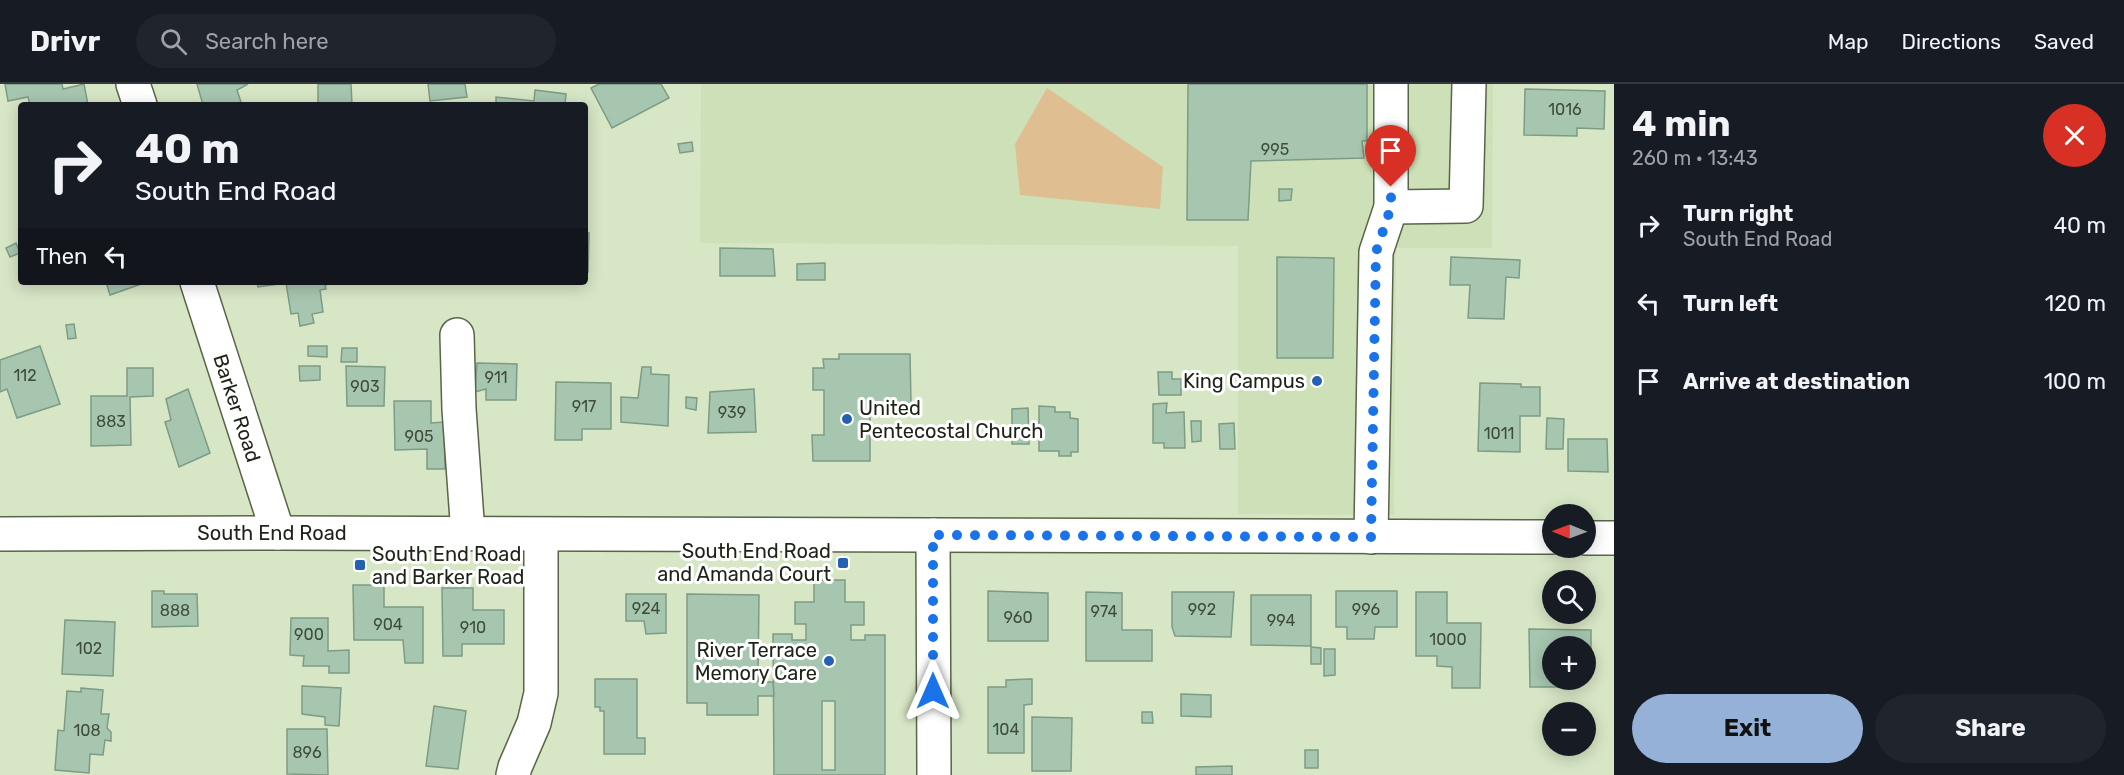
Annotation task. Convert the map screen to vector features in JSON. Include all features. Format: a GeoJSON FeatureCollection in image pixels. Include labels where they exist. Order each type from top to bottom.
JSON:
{"type":"FeatureCollection","features":[{"type":"Feature","properties":{"kind":"main road"},"geometry":{"type":"LineString","coordinates":[[133,84],[139,102]]}},
{"type":"Feature","properties":{"kind":"main road"},"geometry":{"type":"LineString","coordinates":[[1371,537],[1376,252],[1391,207],[1391,84]]}},
{"type":"Feature","properties":{"kind":"main road"},"geometry":{"type":"LineString","coordinates":[[1391,207],[1466,206],[1469,84]]}},
{"type":"Feature","properties":{"kind":"main road","name":"Barker Road"},"geometry":{"type":"LineString","coordinates":[[198,285],[278,533]]}},
{"type":"Feature","properties":{"kind":"main road"},"geometry":{"type":"LineString","coordinates":[[457,335],[459,409],[468,534]]}},
{"type":"Feature","properties":{"kind":"main road","name":"South End Road"},"geometry":{"type":"LineString","coordinates":[[0,534],[1542,537]]}},
{"type":"Feature","properties":{"kind":"main road"},"geometry":{"type":"LineString","coordinates":[[513,775],[534,723],[541,693],[541,535]]}},
{"type":"Feature","properties":{"kind":"main road"},"geometry":{"type":"LineString","coordinates":[[933,535],[934,775]]}},
{"type":"Feature","properties":{"kind":"main road"},"geometry":{"type":"LineString","coordinates":[[1596,537],[1614,538]]}},
{"type":"Feature","properties":{"kind":"shaded area","name":"King Campus"},"geometry":{"type":"Polygon","coordinates":[[[701,84],[1493,84],[1492,248],[1396,248],[1394,515],[1238,514],[1238,246],[700,243],[701,84]]]}},
{"type":"Feature","properties":{"kind":"shaded area"},"geometry":{"type":"Polygon","coordinates":[[[1047,88],[1163,167],[1160,209],[1020,195],[1015,144],[1047,88]]]}},
{"type":"Feature","properties":{"kind":"building"},"geometry":{"type":"Polygon","coordinates":[[[5,84],[62,84],[63,89],[84,84],[87,102],[29,102],[28,97],[8,101],[5,84]]]}},
{"type":"Feature","properties":{"kind":"building"},"geometry":{"type":"Polygon","coordinates":[[[197,84],[248,84],[237,90],[241,102],[202,102],[197,84]]]}},
{"type":"Feature","properties":{"kind":"building"},"geometry":{"type":"Polygon","coordinates":[[[318,84],[351,84],[352,102],[318,102],[318,84]]]}},
{"type":"Feature","properties":{"kind":"building"},"geometry":{"type":"Polygon","coordinates":[[[428,84],[465,84],[467,97],[430,101],[428,84]]]}},
{"type":"Feature","properties":{"kind":"building"},"geometry":{"type":"Polygon","coordinates":[[[599,84],[661,84],[669,98],[612,128],[591,88],[599,84]]]}},
{"type":"Feature","properties":{"kind":"building"},"geometry":{"type":"Polygon","coordinates":[[[1188,84],[1367,84],[1367,141],[1362,141],[1364,158],[1251,161],[1248,220],[1187,220],[1188,84]]]}},
{"type":"Feature","properties":{"kind":"building"},"geometry":{"type":"Polygon","coordinates":[[[1525,89],[1605,91],[1604,129],[1577,128],[1577,136],[1524,135],[1525,89]]]}},
{"type":"Feature","properties":{"kind":"building"},"geometry":{"type":"Polygon","coordinates":[[[535,90],[566,94],[565,102],[496,102],[496,97],[534,101],[535,90]]]}},
{"type":"Feature","properties":{"kind":"building"},"geometry":{"type":"Polygon","coordinates":[[[692,142],[693,151],[680,153],[678,144],[692,142]]]}},
{"type":"Feature","properties":{"kind":"building"},"geometry":{"type":"Polygon","coordinates":[[[1279,189],[1292,189],[1291,200],[1279,201],[1279,189]]]}},
{"type":"Feature","properties":{"kind":"building"},"geometry":{"type":"Polygon","coordinates":[[[16,243],[18,254],[10,257],[6,248],[16,243]]]}},
{"type":"Feature","properties":{"kind":"building"},"geometry":{"type":"Polygon","coordinates":[[[720,248],[773,249],[775,276],[720,276],[720,248]]]}},
{"type":"Feature","properties":{"kind":"building"},"geometry":{"type":"Polygon","coordinates":[[[1277,257],[1334,258],[1333,358],[1277,358],[1277,257]]]}},
{"type":"Feature","properties":{"kind":"building"},"geometry":{"type":"Polygon","coordinates":[[[1451,257],[1520,260],[1519,278],[1506,277],[1504,319],[1468,318],[1470,285],[1450,285],[1451,257]]]}},
{"type":"Feature","properties":{"kind":"building"},"geometry":{"type":"Polygon","coordinates":[[[825,263],[825,280],[797,280],[797,264],[825,263]]]}},
{"type":"Feature","properties":{"kind":"building"},"geometry":{"type":"Polygon","coordinates":[[[107,285],[138,285],[110,295],[107,285]]]}},
{"type":"Feature","properties":{"kind":"building"},"geometry":{"type":"Polygon","coordinates":[[[286,285],[325,285],[326,289],[320,290],[323,312],[312,314],[314,323],[300,326],[298,313],[291,314],[286,285]]]}},
{"type":"Feature","properties":{"kind":"building"},"geometry":{"type":"Polygon","coordinates":[[[74,324],[76,338],[68,339],[66,325],[74,324]]]}},
{"type":"Feature","properties":{"kind":"building"},"geometry":{"type":"Polygon","coordinates":[[[40,346],[60,404],[17,418],[7,389],[0,392],[0,360],[40,346]]]}},
{"type":"Feature","properties":{"kind":"building"},"geometry":{"type":"Polygon","coordinates":[[[308,346],[327,346],[327,357],[308,356],[308,346]]]}},
{"type":"Feature","properties":{"kind":"building"},"geometry":{"type":"Polygon","coordinates":[[[342,348],[357,348],[357,362],[341,362],[342,348]]]}},
{"type":"Feature","properties":{"kind":"building","name":"United Pentecostal Church"},"geometry":{"type":"Polygon","coordinates":[[[839,354],[910,354],[911,403],[870,403],[870,461],[813,461],[812,435],[824,435],[824,390],[813,390],[813,368],[824,368],[823,359],[839,359],[839,354]]]}},
{"type":"Feature","properties":{"kind":"building"},"geometry":{"type":"Polygon","coordinates":[[[477,363],[517,364],[516,400],[486,400],[486,389],[475,392],[477,363]]]}},
{"type":"Feature","properties":{"kind":"building"},"geometry":{"type":"Polygon","coordinates":[[[299,366],[320,366],[320,380],[300,381],[299,366]]]}},
{"type":"Feature","properties":{"kind":"building"},"geometry":{"type":"Polygon","coordinates":[[[346,366],[385,367],[384,406],[347,406],[346,366]]]}},
{"type":"Feature","properties":{"kind":"building"},"geometry":{"type":"Polygon","coordinates":[[[642,367],[651,367],[651,374],[669,375],[668,426],[621,422],[621,397],[638,398],[642,367]]]}},
{"type":"Feature","properties":{"kind":"building"},"geometry":{"type":"Polygon","coordinates":[[[127,368],[153,368],[153,396],[130,397],[131,445],[91,446],[91,396],[127,396],[127,368]]]}},
{"type":"Feature","properties":{"kind":"building"},"geometry":{"type":"Polygon","coordinates":[[[1158,372],[1172,372],[1172,379],[1181,379],[1181,395],[1159,395],[1158,372]]]}},
{"type":"Feature","properties":{"kind":"building"},"geometry":{"type":"Polygon","coordinates":[[[556,382],[611,383],[611,429],[582,429],[582,440],[555,440],[556,382]]]}},
{"type":"Feature","properties":{"kind":"building"},"geometry":{"type":"Polygon","coordinates":[[[1480,383],[1540,387],[1540,416],[1520,416],[1520,452],[1478,451],[1480,383]]]}},
{"type":"Feature","properties":{"kind":"building"},"geometry":{"type":"Polygon","coordinates":[[[188,389],[210,453],[179,467],[165,422],[171,420],[166,399],[188,389]]]}},
{"type":"Feature","properties":{"kind":"building"},"geometry":{"type":"Polygon","coordinates":[[[754,389],[756,432],[708,433],[710,392],[754,389]]]}},
{"type":"Feature","properties":{"kind":"building"},"geometry":{"type":"Polygon","coordinates":[[[686,397],[697,398],[696,410],[686,408],[686,397]]]}},
{"type":"Feature","properties":{"kind":"building"},"geometry":{"type":"Polygon","coordinates":[[[394,401],[431,401],[431,423],[444,422],[445,469],[427,469],[427,449],[395,450],[394,401]]]}},
{"type":"Feature","properties":{"kind":"building"},"geometry":{"type":"Polygon","coordinates":[[[1167,403],[1166,413],[1184,412],[1185,448],[1164,448],[1164,443],[1153,443],[1153,404],[1167,403]]]}},
{"type":"Feature","properties":{"kind":"building"},"geometry":{"type":"Polygon","coordinates":[[[1039,406],[1055,407],[1055,412],[1070,412],[1070,418],[1078,419],[1078,452],[1071,452],[1071,456],[1059,456],[1059,451],[1039,451],[1039,406]]]}},
{"type":"Feature","properties":{"kind":"building"},"geometry":{"type":"Polygon","coordinates":[[[1028,408],[1029,444],[1012,444],[1012,409],[1028,408]]]}},
{"type":"Feature","properties":{"kind":"building"},"geometry":{"type":"Polygon","coordinates":[[[1547,418],[1564,419],[1563,449],[1546,449],[1547,418]]]}},
{"type":"Feature","properties":{"kind":"building"},"geometry":{"type":"Polygon","coordinates":[[[1191,421],[1201,421],[1201,441],[1192,442],[1191,421]]]}},
{"type":"Feature","properties":{"kind":"building"},"geometry":{"type":"Polygon","coordinates":[[[1234,423],[1235,449],[1220,449],[1219,424],[1234,423]]]}},
{"type":"Feature","properties":{"kind":"building"},"geometry":{"type":"Polygon","coordinates":[[[1568,439],[1607,439],[1608,472],[1568,471],[1568,439]]]}},
{"type":"Feature","properties":{"kind":"building","name":"River Terrace Memory Care"},"geometry":{"type":"Polygon","coordinates":[[[814,580],[845,580],[845,602],[864,602],[864,625],[851,625],[851,640],[865,640],[865,635],[885,635],[885,775],[774,775],[773,634],[792,634],[792,640],[806,640],[806,624],[795,624],[795,602],[814,602],[814,580]],[[822,701],[822,770],[835,770],[835,701],[822,701]]]}},
{"type":"Feature","properties":{"kind":"building"},"geometry":{"type":"Polygon","coordinates":[[[353,585],[384,585],[384,607],[423,607],[423,663],[405,663],[403,640],[354,640],[353,585]]]}},
{"type":"Feature","properties":{"kind":"building"},"geometry":{"type":"Polygon","coordinates":[[[442,588],[473,588],[473,610],[504,610],[504,644],[462,644],[462,656],[443,656],[442,588]]]}},
{"type":"Feature","properties":{"kind":"building"},"geometry":{"type":"Polygon","coordinates":[[[152,591],[164,591],[164,594],[197,594],[198,626],[152,627],[152,591]]]}},
{"type":"Feature","properties":{"kind":"building"},"geometry":{"type":"Polygon","coordinates":[[[988,591],[1048,593],[1048,641],[988,641],[988,591]]]}},
{"type":"Feature","properties":{"kind":"building"},"geometry":{"type":"Polygon","coordinates":[[[1336,591],[1397,591],[1397,627],[1375,627],[1374,639],[1347,639],[1347,627],[1336,627],[1336,591]]]}},
{"type":"Feature","properties":{"kind":"building"},"geometry":{"type":"Polygon","coordinates":[[[1086,592],[1122,593],[1122,630],[1152,630],[1152,661],[1086,661],[1086,592]]]}},
{"type":"Feature","properties":{"kind":"building"},"geometry":{"type":"Polygon","coordinates":[[[1172,592],[1234,592],[1231,637],[1175,636],[1172,627],[1172,592]]]}},
{"type":"Feature","properties":{"kind":"building"},"geometry":{"type":"Polygon","coordinates":[[[1416,592],[1447,592],[1447,623],[1481,623],[1480,688],[1452,688],[1452,667],[1437,666],[1437,656],[1416,656],[1416,592]]]}},
{"type":"Feature","properties":{"kind":"building"},"geometry":{"type":"Polygon","coordinates":[[[626,594],[666,594],[666,633],[646,634],[644,621],[626,621],[626,594]]]}},
{"type":"Feature","properties":{"kind":"building"},"geometry":{"type":"Polygon","coordinates":[[[687,594],[759,595],[758,682],[773,682],[774,696],[758,696],[758,715],[707,715],[707,703],[687,703],[687,594]]]}},
{"type":"Feature","properties":{"kind":"building"},"geometry":{"type":"Polygon","coordinates":[[[1251,595],[1311,595],[1311,646],[1251,645],[1251,595]]]}},
{"type":"Feature","properties":{"kind":"building"},"geometry":{"type":"Polygon","coordinates":[[[291,618],[328,618],[328,651],[349,650],[349,673],[329,673],[329,666],[303,666],[304,656],[290,655],[291,618]]]}},
{"type":"Feature","properties":{"kind":"building"},"geometry":{"type":"Polygon","coordinates":[[[65,620],[115,622],[113,676],[62,674],[65,620]]]}},
{"type":"Feature","properties":{"kind":"building"},"geometry":{"type":"Polygon","coordinates":[[[1529,629],[1591,630],[1591,636],[1542,636],[1542,687],[1530,687],[1529,629]]]}},
{"type":"Feature","properties":{"kind":"building"},"geometry":{"type":"Polygon","coordinates":[[[1311,647],[1321,648],[1321,664],[1311,664],[1311,647]]]}},
{"type":"Feature","properties":{"kind":"building"},"geometry":{"type":"Polygon","coordinates":[[[1324,649],[1335,649],[1335,675],[1324,676],[1324,649]]]}},
{"type":"Feature","properties":{"kind":"building"},"geometry":{"type":"Polygon","coordinates":[[[595,679],[637,679],[637,738],[645,738],[645,754],[604,754],[604,711],[600,711],[600,707],[595,707],[595,679]]]}},
{"type":"Feature","properties":{"kind":"building"},"geometry":{"type":"Polygon","coordinates":[[[1032,679],[1032,704],[1024,705],[1024,753],[988,753],[988,687],[1006,687],[1006,680],[1032,679]]]}},
{"type":"Feature","properties":{"kind":"building"},"geometry":{"type":"Polygon","coordinates":[[[302,686],[341,688],[339,726],[325,725],[325,717],[302,714],[302,686]]]}},
{"type":"Feature","properties":{"kind":"building"},"geometry":{"type":"Polygon","coordinates":[[[81,688],[103,690],[101,714],[109,714],[107,728],[111,732],[111,741],[105,740],[103,755],[90,754],[89,773],[55,770],[58,730],[64,731],[67,691],[81,692],[81,688]]]}},
{"type":"Feature","properties":{"kind":"building"},"geometry":{"type":"Polygon","coordinates":[[[1181,694],[1211,695],[1211,717],[1181,716],[1181,694]]]}},
{"type":"Feature","properties":{"kind":"building"},"geometry":{"type":"Polygon","coordinates":[[[434,706],[466,711],[458,769],[426,766],[434,706]]]}},
{"type":"Feature","properties":{"kind":"building"},"geometry":{"type":"Polygon","coordinates":[[[1142,712],[1152,712],[1153,723],[1142,723],[1142,712]]]}},
{"type":"Feature","properties":{"kind":"building"},"geometry":{"type":"Polygon","coordinates":[[[1032,717],[1072,718],[1071,771],[1032,771],[1032,717]]]}},
{"type":"Feature","properties":{"kind":"building"},"geometry":{"type":"Polygon","coordinates":[[[287,729],[327,729],[328,775],[287,774],[287,729]]]}},
{"type":"Feature","properties":{"kind":"building"},"geometry":{"type":"Polygon","coordinates":[[[1305,750],[1318,750],[1318,768],[1305,768],[1305,750]]]}},
{"type":"Feature","properties":{"kind":"building"},"geometry":{"type":"Polygon","coordinates":[[[1232,766],[1232,775],[1196,775],[1196,767],[1232,766]]]}},
{"type":"Feature","properties":{"kind":"place","name":"King Campus"},"geometry":{"type":"Point","coordinates":[1317,381]}},
{"type":"Feature","properties":{"kind":"place","name":"United Pentecostal Church"},"geometry":{"type":"Point","coordinates":[847,419]}},
{"type":"Feature","properties":{"kind":"place","name":"South End Road and Amanda Court"},"geometry":{"type":"Point","coordinates":[843,563]}},
{"type":"Feature","properties":{"kind":"place","name":"South End Road and Barker Road"},"geometry":{"type":"Point","coordinates":[360,565]}},
{"type":"Feature","properties":{"kind":"place","name":"River Terrace Memory Care"},"geometry":{"type":"Point","coordinates":[829,661]}},
{"type":"Feature","properties":{"kind":"route"},"geometry":{"type":"LineString","coordinates":[[933,691],[933,535],[1371,537],[1376,252],[1391,207],[1391,187]]}}]}
